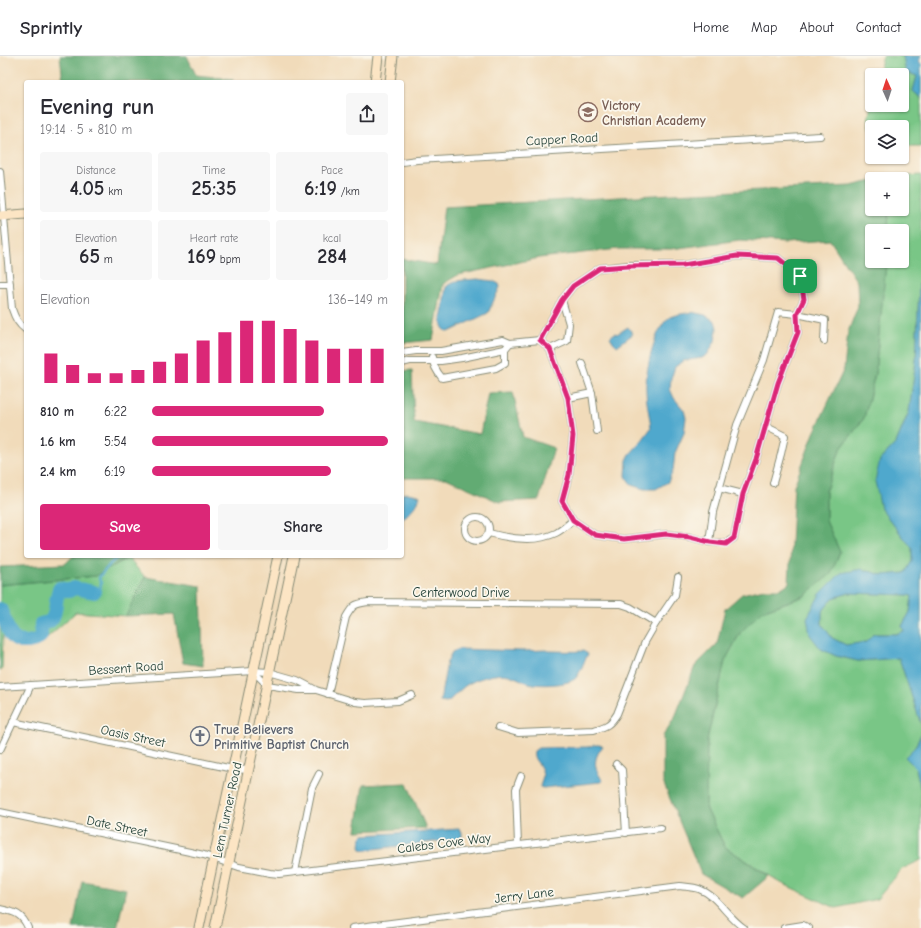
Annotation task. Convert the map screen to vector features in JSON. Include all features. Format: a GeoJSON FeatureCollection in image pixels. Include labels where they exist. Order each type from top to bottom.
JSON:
{"type":"FeatureCollection","features":[{"type":"Feature","properties":{"kind":"main road"},"geometry":{"type":"LineString","coordinates":[[375,80],[378,56]]}},
{"type":"Feature","properties":{"kind":"main road"},"geometry":{"type":"LineString","coordinates":[[390,80],[393,56]]}},
{"type":"Feature","properties":{"kind":"main road"},"geometry":{"type":"LineString","coordinates":[[2,216],[24,214]]}},
{"type":"Feature","properties":{"kind":"main road","name":"Lem Turner Road"},"geometry":{"type":"LineString","coordinates":[[200,928],[278,558]]}},
{"type":"Feature","properties":{"kind":"main road","name":"Lem Turner Road"},"geometry":{"type":"LineString","coordinates":[[216,928],[294,558]]}},
{"type":"Feature","properties":{"kind":"street","name":"Capper Road"},"geometry":{"type":"LineString","coordinates":[[404,162],[820,136]]}},
{"type":"Feature","properties":{"kind":"street"},"geometry":{"type":"LineString","coordinates":[[0,171],[2,216],[12,309],[15,318],[24,328]]}},
{"type":"Feature","properties":{"kind":"street"},"geometry":{"type":"LineString","coordinates":[[404,353],[440,351],[503,340],[510,343],[540,340],[550,349],[568,398],[573,436],[569,475],[562,501],[573,520],[595,535],[624,539],[666,534],[726,544],[734,538],[743,494],[756,459],[778,383],[798,332],[797,314],[804,299],[800,276],[778,258],[737,256],[683,265],[600,268],[573,286],[562,300],[540,340]]}},
{"type":"Feature","properties":{"kind":"street"},"geometry":{"type":"LineString","coordinates":[[0,284],[10,284]]}},
{"type":"Feature","properties":{"kind":"street"},"geometry":{"type":"LineString","coordinates":[[550,349],[567,341],[569,324],[562,300]]}},
{"type":"Feature","properties":{"kind":"street"},"geometry":{"type":"LineString","coordinates":[[710,542],[713,512],[737,425],[764,360],[778,312],[797,314],[825,320],[824,341]]}},
{"type":"Feature","properties":{"kind":"street"},"geometry":{"type":"LineString","coordinates":[[404,362],[432,360],[441,361],[462,358],[505,349],[510,343]]}},
{"type":"Feature","properties":{"kind":"street"},"geometry":{"type":"LineString","coordinates":[[432,351],[432,360],[437,372],[442,378],[496,368],[505,363],[505,349]]}},
{"type":"Feature","properties":{"kind":"street"},"geometry":{"type":"LineString","coordinates":[[582,363],[592,393],[597,431]]}},
{"type":"Feature","properties":{"kind":"street"},"geometry":{"type":"LineString","coordinates":[[568,398],[592,393]]}},
{"type":"Feature","properties":{"kind":"street"},"geometry":{"type":"LineString","coordinates":[[765,426],[785,436],[773,483]]}},
{"type":"Feature","properties":{"kind":"street"},"geometry":{"type":"LineString","coordinates":[[719,488],[743,494]]}},
{"type":"Feature","properties":{"kind":"street"},"geometry":{"type":"LineString","coordinates":[[477,516],[481,517],[489,525],[489,533],[484,539],[476,541],[472,540],[466,534],[465,525],[470,519],[477,516]]}},
{"type":"Feature","properties":{"kind":"street"},"geometry":{"type":"LineString","coordinates":[[489,533],[517,539],[538,538],[557,533],[573,520]]}},
{"type":"Feature","properties":{"kind":"street"},"geometry":{"type":"LineString","coordinates":[[498,727],[518,733],[594,730],[604,727],[612,722],[617,714],[645,642],[675,595],[678,577]]}},
{"type":"Feature","properties":{"kind":"street","name":"Centerwood Drive"},"geometry":{"type":"LineString","coordinates":[[328,694],[346,616],[351,608],[358,604],[376,602],[621,604],[630,607],[656,623]]}},
{"type":"Feature","properties":{"kind":"street"},"geometry":{"type":"LineString","coordinates":[[253,671],[267,685]]}},
{"type":"Feature","properties":{"kind":"street","name":"Bessent Road"},"geometry":{"type":"LineString","coordinates":[[0,687],[253,671],[270,672],[297,680],[316,690],[355,702],[365,703],[398,701],[412,695]]}},
{"type":"Feature","properties":{"kind":"street"},"geometry":{"type":"LineString","coordinates":[[0,750],[31,685]]}},
{"type":"Feature","properties":{"kind":"street","name":"Bessent Road"},"geometry":{"type":"LineString","coordinates":[[267,685],[299,690],[316,690]]}},
{"type":"Feature","properties":{"kind":"street","name":"Oasis Street"},"geometry":{"type":"LineString","coordinates":[[13,722],[233,769],[249,770]]}},
{"type":"Feature","properties":{"kind":"street"},"geometry":{"type":"LineString","coordinates":[[616,764],[622,770],[626,833]]}},
{"type":"Feature","properties":{"kind":"street"},"geometry":{"type":"LineString","coordinates":[[295,872],[312,788],[319,774]]}},
{"type":"Feature","properties":{"kind":"street"},"geometry":{"type":"LineString","coordinates":[[518,846],[516,789],[521,776]]}},
{"type":"Feature","properties":{"kind":"street","name":"Date Street"},"geometry":{"type":"LineString","coordinates":[[0,812],[204,856],[229,864]]}},
{"type":"Feature","properties":{"kind":"street","name":"Calebs Cove Way"},"geometry":{"type":"LineString","coordinates":[[229,864],[279,874],[661,828]]}},
{"type":"Feature","properties":{"kind":"street","name":"Jerry Lane"},"geometry":{"type":"LineString","coordinates":[[352,928],[680,886],[699,888],[708,893],[735,922],[744,928]]}},
{"type":"Feature","properties":{"kind":"street"},"geometry":{"type":"LineString","coordinates":[[0,909],[15,912],[22,917],[28,928]]}},
{"type":"Feature","properties":{"kind":"street"},"geometry":{"type":"LineString","coordinates":[[784,928],[803,925],[809,928]]}},
{"type":"Feature","properties":{"kind":"green space"},"geometry":{"type":"Polygon","coordinates":[[[60,56],[187,56],[196,75],[233,79],[233,80],[63,80],[60,56]]]}},
{"type":"Feature","properties":{"kind":"green space"},"geometry":{"type":"Polygon","coordinates":[[[883,56],[903,56],[905,68],[880,68],[883,56]]]}},
{"type":"Feature","properties":{"kind":"green space"},"geometry":{"type":"Polygon","coordinates":[[[909,73],[917,76],[913,91],[921,98],[921,146],[909,146],[909,120],[868,119],[870,112],[909,112],[909,73]]]}},
{"type":"Feature","properties":{"kind":"green space"},"geometry":{"type":"Polygon","coordinates":[[[921,175],[921,271],[919,285],[916,361],[909,411],[896,443],[880,460],[881,509],[912,548],[912,561],[906,573],[882,575],[862,569],[820,594],[821,649],[836,656],[858,661],[899,658],[921,724],[921,734],[916,746],[916,768],[921,791],[921,860],[902,869],[877,899],[836,908],[781,883],[725,847],[706,808],[707,740],[725,661],[740,633],[762,611],[805,596],[840,552],[826,521],[826,490],[840,450],[864,418],[875,374],[885,268],[909,268],[909,224],[888,224],[889,216],[909,216],[909,176],[921,175]]]}},
{"type":"Feature","properties":{"kind":"green space"},"geometry":{"type":"Polygon","coordinates":[[[865,183],[865,216],[889,216],[888,224],[865,224],[865,268],[886,268],[875,374],[864,418],[840,450],[826,490],[826,521],[840,552],[831,574],[804,596],[762,611],[740,633],[725,661],[707,740],[706,808],[725,847],[769,876],[743,898],[701,874],[663,782],[663,736],[675,717],[695,666],[717,644],[725,609],[742,594],[764,589],[780,589],[789,583],[794,486],[814,433],[844,369],[848,332],[858,306],[857,282],[830,240],[786,243],[740,240],[671,249],[618,249],[539,258],[458,275],[443,284],[433,340],[404,343],[404,259],[437,265],[444,207],[672,194],[851,186],[865,183]]]}},
{"type":"Feature","properties":{"kind":"green space"},"geometry":{"type":"Polygon","coordinates":[[[412,370],[414,422],[480,434],[488,393],[513,392],[523,437],[554,448],[539,500],[499,502],[446,478],[404,478],[404,371],[412,370]]]}},
{"type":"Feature","properties":{"kind":"green space"},"geometry":{"type":"Polygon","coordinates":[[[71,558],[127,558],[96,576],[0,585],[0,567],[65,564],[71,558]]]}},
{"type":"Feature","properties":{"kind":"green space"},"geometry":{"type":"Polygon","coordinates":[[[128,558],[145,577],[126,616],[76,612],[41,643],[20,647],[3,635],[2,669],[0,670],[0,585],[96,576],[128,558]]]}},
{"type":"Feature","properties":{"kind":"green space"},"geometry":{"type":"Polygon","coordinates":[[[145,577],[201,586],[203,666],[183,663],[174,614],[126,616],[145,577]]]}},
{"type":"Feature","properties":{"kind":"green space"},"geometry":{"type":"Polygon","coordinates":[[[849,593],[912,596],[910,612],[902,626],[904,631],[896,634],[874,634],[866,642],[846,645],[832,638],[822,624],[822,612],[833,598],[849,593]]]}},
{"type":"Feature","properties":{"kind":"green space"},"geometry":{"type":"Polygon","coordinates":[[[407,783],[426,828],[356,831],[363,785],[407,783]]]}},
{"type":"Feature","properties":{"kind":"green space"},"geometry":{"type":"Polygon","coordinates":[[[82,881],[126,889],[117,928],[73,928],[82,881]]]}},
{"type":"Feature","properties":{"kind":"water"},"geometry":{"type":"Polygon","coordinates":[[[903,56],[921,56],[919,61],[921,64],[921,98],[913,91],[917,76],[909,73],[909,68],[905,68],[903,56]]]}},
{"type":"Feature","properties":{"kind":"water"},"geometry":{"type":"Polygon","coordinates":[[[921,271],[921,724],[899,658],[858,661],[836,656],[821,649],[810,635],[807,618],[820,594],[841,573],[862,569],[882,575],[905,573],[912,561],[912,548],[881,509],[875,481],[880,460],[896,443],[909,412],[916,361],[919,285],[921,271]],[[849,593],[833,598],[822,612],[822,624],[832,638],[846,645],[866,642],[874,634],[896,634],[904,631],[902,626],[910,612],[912,596],[849,593]]]}},
{"type":"Feature","properties":{"kind":"water"},"geometry":{"type":"Polygon","coordinates":[[[478,279],[493,281],[499,284],[500,287],[488,313],[449,332],[445,330],[442,326],[441,320],[446,287],[457,281],[478,279]]]}},
{"type":"Feature","properties":{"kind":"water"},"geometry":{"type":"Polygon","coordinates":[[[691,312],[705,315],[715,321],[717,328],[715,341],[708,354],[702,358],[683,361],[675,367],[671,379],[670,389],[674,398],[684,410],[686,418],[684,433],[675,453],[673,471],[668,482],[656,489],[644,489],[631,485],[626,476],[627,460],[630,454],[651,428],[646,391],[649,362],[655,340],[664,322],[672,316],[691,312]]]}},
{"type":"Feature","properties":{"kind":"water"},"geometry":{"type":"Polygon","coordinates":[[[628,327],[633,334],[617,346],[610,337],[628,327]]]}},
{"type":"Feature","properties":{"kind":"water"},"geometry":{"type":"Polygon","coordinates":[[[404,494],[420,496],[417,504],[404,518],[404,494]]]}},
{"type":"Feature","properties":{"kind":"water"},"geometry":{"type":"Polygon","coordinates":[[[459,649],[583,651],[588,654],[577,677],[566,683],[529,683],[509,675],[498,674],[469,683],[449,701],[440,701],[447,662],[452,652],[459,649]]]}},
{"type":"Feature","properties":{"kind":"water"},"geometry":{"type":"Polygon","coordinates":[[[921,734],[921,791],[916,768],[905,757],[916,746],[921,734]]]}},
{"type":"Feature","properties":{"kind":"water"},"geometry":{"type":"Polygon","coordinates":[[[593,745],[603,746],[597,755],[596,767],[603,781],[543,788],[540,787],[543,773],[534,757],[534,751],[538,748],[588,747],[593,745]]]}},
{"type":"Feature","properties":{"kind":"water"},"geometry":{"type":"Polygon","coordinates":[[[459,829],[462,832],[462,837],[458,839],[365,850],[361,849],[360,847],[361,837],[364,835],[459,829]]]}},
{"type":"Feature","properties":{"kind":"waterway"},"geometry":{"type":"LineString","coordinates":[[94,592],[98,593],[100,590],[100,576],[117,558]]}},
{"type":"Feature","properties":{"kind":"waterway"},"geometry":{"type":"LineString","coordinates":[[0,609],[11,636],[20,642],[27,642],[36,640],[41,636],[41,624],[49,622],[52,618],[60,588],[69,591],[74,588],[94,592]]}},
{"type":"Feature","properties":{"kind":"place","name":"Victory Christian Academy"},"geometry":{"type":"Point","coordinates":[588,112]}},
{"type":"Feature","properties":{"kind":"place","name":"True Believers Primitive Baptist Church"},"geometry":{"type":"Point","coordinates":[200,736]}},
{"type":"Feature","properties":{"kind":"route"},"geometry":{"type":"LineString","coordinates":[[737,256],[778,258],[800,276],[804,299],[797,314],[798,332],[778,383],[756,459],[743,494],[734,538],[726,544],[666,534],[624,539],[595,535],[573,520],[562,501],[569,475],[573,436],[568,398],[550,349],[540,340],[562,300],[573,286],[600,268],[683,265],[737,256]]}}]}
